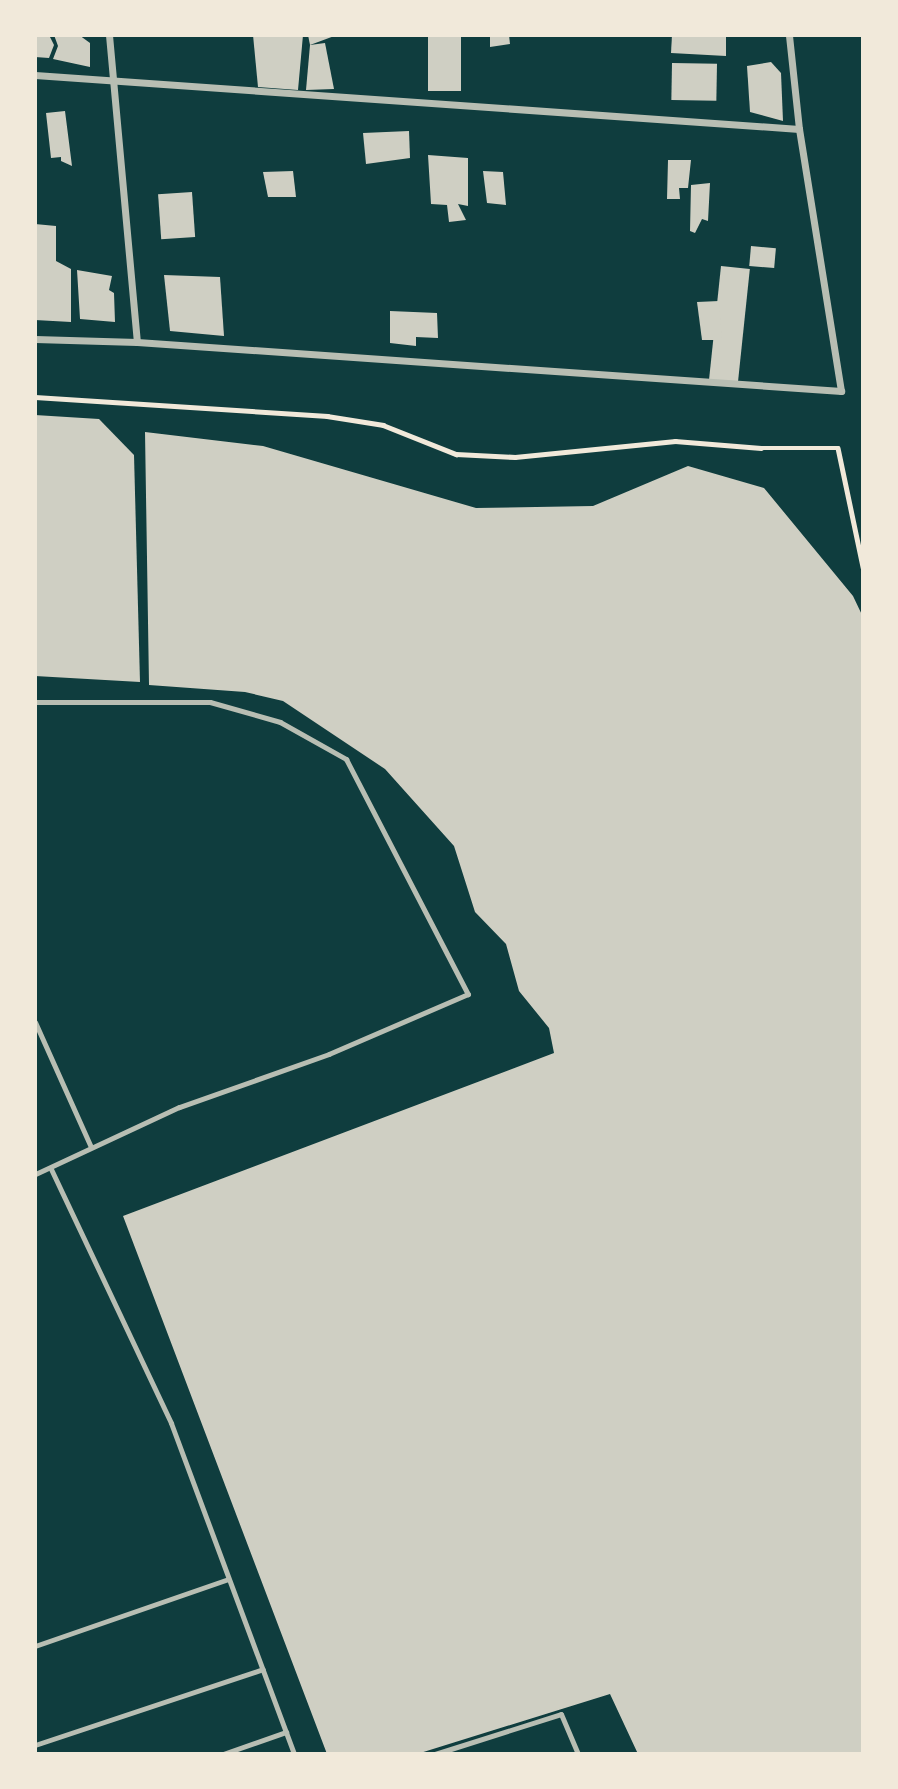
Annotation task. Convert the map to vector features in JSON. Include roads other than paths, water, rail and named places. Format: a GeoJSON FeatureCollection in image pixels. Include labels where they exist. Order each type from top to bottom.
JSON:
{"type":"FeatureCollection","features":[{"type":"Feature","properties":{"kind":"street"},"geometry":{"type":"LineString","coordinates":[[108,35],[136,342]]}},
{"type":"Feature","properties":{"kind":"street"},"geometry":{"type":"LineString","coordinates":[[35,339],[136,342],[841,391],[799,129],[789,35]]}},
{"type":"Feature","properties":{"kind":"street"},"geometry":{"type":"LineString","coordinates":[[35,75],[799,129]]}},
{"type":"Feature","properties":{"kind":"lane"},"geometry":{"type":"LineString","coordinates":[[35,702],[210,702],[280,722],[346,759],[468,994],[329,1054],[179,1107],[91,1147],[51,1169],[35,1174]]}},
{"type":"Feature","properties":{"kind":"lane"},"geometry":{"type":"LineString","coordinates":[[35,1022],[91,1147]]}},
{"type":"Feature","properties":{"kind":"lane"},"geometry":{"type":"LineString","coordinates":[[51,1169],[171,1423],[293,1754]]}},
{"type":"Feature","properties":{"kind":"lane"},"geometry":{"type":"LineString","coordinates":[[35,1646],[228,1579]]}},
{"type":"Feature","properties":{"kind":"lane"},"geometry":{"type":"LineString","coordinates":[[35,1745],[263,1669]]}},
{"type":"Feature","properties":{"kind":"lane"},"geometry":{"type":"LineString","coordinates":[[435,1754],[561,1714],[578,1754]]}},
{"type":"Feature","properties":{"kind":"lane"},"geometry":{"type":"LineString","coordinates":[[223,1754],[286,1732]]}}]}
